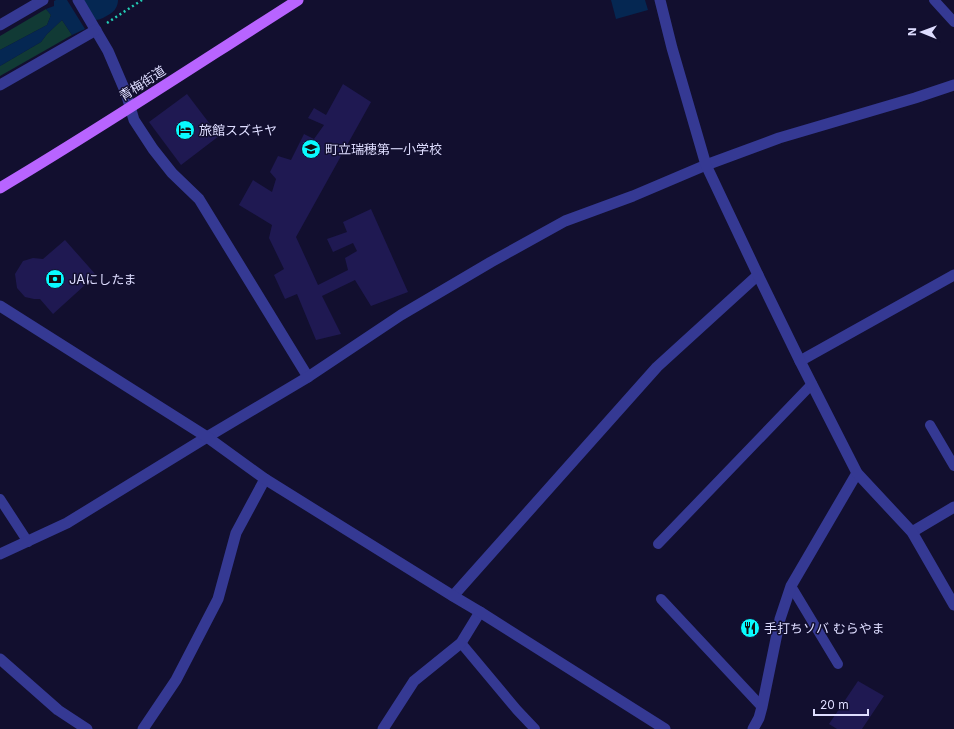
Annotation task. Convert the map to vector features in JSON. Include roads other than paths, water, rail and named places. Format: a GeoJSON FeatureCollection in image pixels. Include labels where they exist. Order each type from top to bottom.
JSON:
{"type":"FeatureCollection","features":[{"type":"Feature","properties":{"kind":"main road","name":"青梅街道"},"geometry":{"type":"LineString","coordinates":[[0,188],[130,108],[298,0]]}},
{"type":"Feature","properties":{"kind":"street"},"geometry":{"type":"LineString","coordinates":[[0,25],[43,0]]}},
{"type":"Feature","properties":{"kind":"street"},"geometry":{"type":"LineString","coordinates":[[78,0],[108,51],[126,93],[134,120],[153,149],[172,173],[198,199],[308,377]]}},
{"type":"Feature","properties":{"kind":"street"},"geometry":{"type":"LineString","coordinates":[[660,0],[672,48],[706,165],[758,275],[857,473],[912,532],[954,605]]}},
{"type":"Feature","properties":{"kind":"street"},"geometry":{"type":"LineString","coordinates":[[0,85],[94,28]]}},
{"type":"Feature","properties":{"kind":"street"},"geometry":{"type":"LineString","coordinates":[[0,554],[67,524],[207,437],[308,377],[401,315],[491,262],[566,221],[633,196],[706,165],[779,138],[954,85]]}},
{"type":"Feature","properties":{"kind":"street"},"geometry":{"type":"LineString","coordinates":[[453,596],[657,367],[758,275]]}},
{"type":"Feature","properties":{"kind":"street"},"geometry":{"type":"LineString","coordinates":[[800,361],[954,276]]}},
{"type":"Feature","properties":{"kind":"street"},"geometry":{"type":"LineString","coordinates":[[0,306],[207,437],[265,479],[665,729]]}},
{"type":"Feature","properties":{"kind":"street"},"geometry":{"type":"LineString","coordinates":[[753,729],[759,718],[762,707],[780,619],[791,586],[857,473]]}},
{"type":"Feature","properties":{"kind":"street"},"geometry":{"type":"LineString","coordinates":[[143,729],[176,680],[218,599],[236,533],[265,479]]}},
{"type":"Feature","properties":{"kind":"street"},"geometry":{"type":"LineString","coordinates":[[912,532],[954,507]]}},
{"type":"Feature","properties":{"kind":"street"},"geometry":{"type":"LineString","coordinates":[[383,729],[414,681],[461,643],[480,612]]}},
{"type":"Feature","properties":{"kind":"street"},"geometry":{"type":"LineString","coordinates":[[0,659],[58,710],[87,729]]}},
{"type":"Feature","properties":{"kind":"lane"},"geometry":{"type":"LineString","coordinates":[[934,0],[954,22]]}},
{"type":"Feature","properties":{"kind":"lane"},"geometry":{"type":"LineString","coordinates":[[658,544],[812,384]]}},
{"type":"Feature","properties":{"kind":"lane"},"geometry":{"type":"LineString","coordinates":[[930,425],[954,466]]}},
{"type":"Feature","properties":{"kind":"lane"},"geometry":{"type":"LineString","coordinates":[[0,499],[28,542]]}},
{"type":"Feature","properties":{"kind":"lane"},"geometry":{"type":"LineString","coordinates":[[791,586],[838,664]]}},
{"type":"Feature","properties":{"kind":"lane"},"geometry":{"type":"LineString","coordinates":[[660,599],[762,707]]}},
{"type":"Feature","properties":{"kind":"lane"},"geometry":{"type":"LineString","coordinates":[[461,643],[534,729]]}},
{"type":"Feature","properties":{"kind":"water"},"geometry":{"type":"Polygon","coordinates":[[[67,0],[85,29],[72,35],[62,20],[41,42],[0,66],[0,50],[47,25],[51,15],[46,9],[54,6],[54,1],[67,0]]]}},
{"type":"Feature","properties":{"kind":"water"},"geometry":{"type":"Polygon","coordinates":[[[611,0],[645,0],[648,10],[616,19],[611,0]]]}},
{"type":"Feature","properties":{"kind":"waterway"},"geometry":{"type":"LineString","coordinates":[[95,4],[102,0]]}},
{"type":"Feature","properties":{"kind":"place","name":"旅館スズキヤ"},"geometry":{"type":"Point","coordinates":[185,130]}},
{"type":"Feature","properties":{"kind":"place","name":"町立瑞穂第一小学校"},"geometry":{"type":"Point","coordinates":[311,149]}},
{"type":"Feature","properties":{"kind":"place","name":"JAにしたま"},"geometry":{"type":"Point","coordinates":[55,279]}},
{"type":"Feature","properties":{"kind":"place","name":"手打ちソバ むらやま"},"geometry":{"type":"Point","coordinates":[750,628]}}]}
